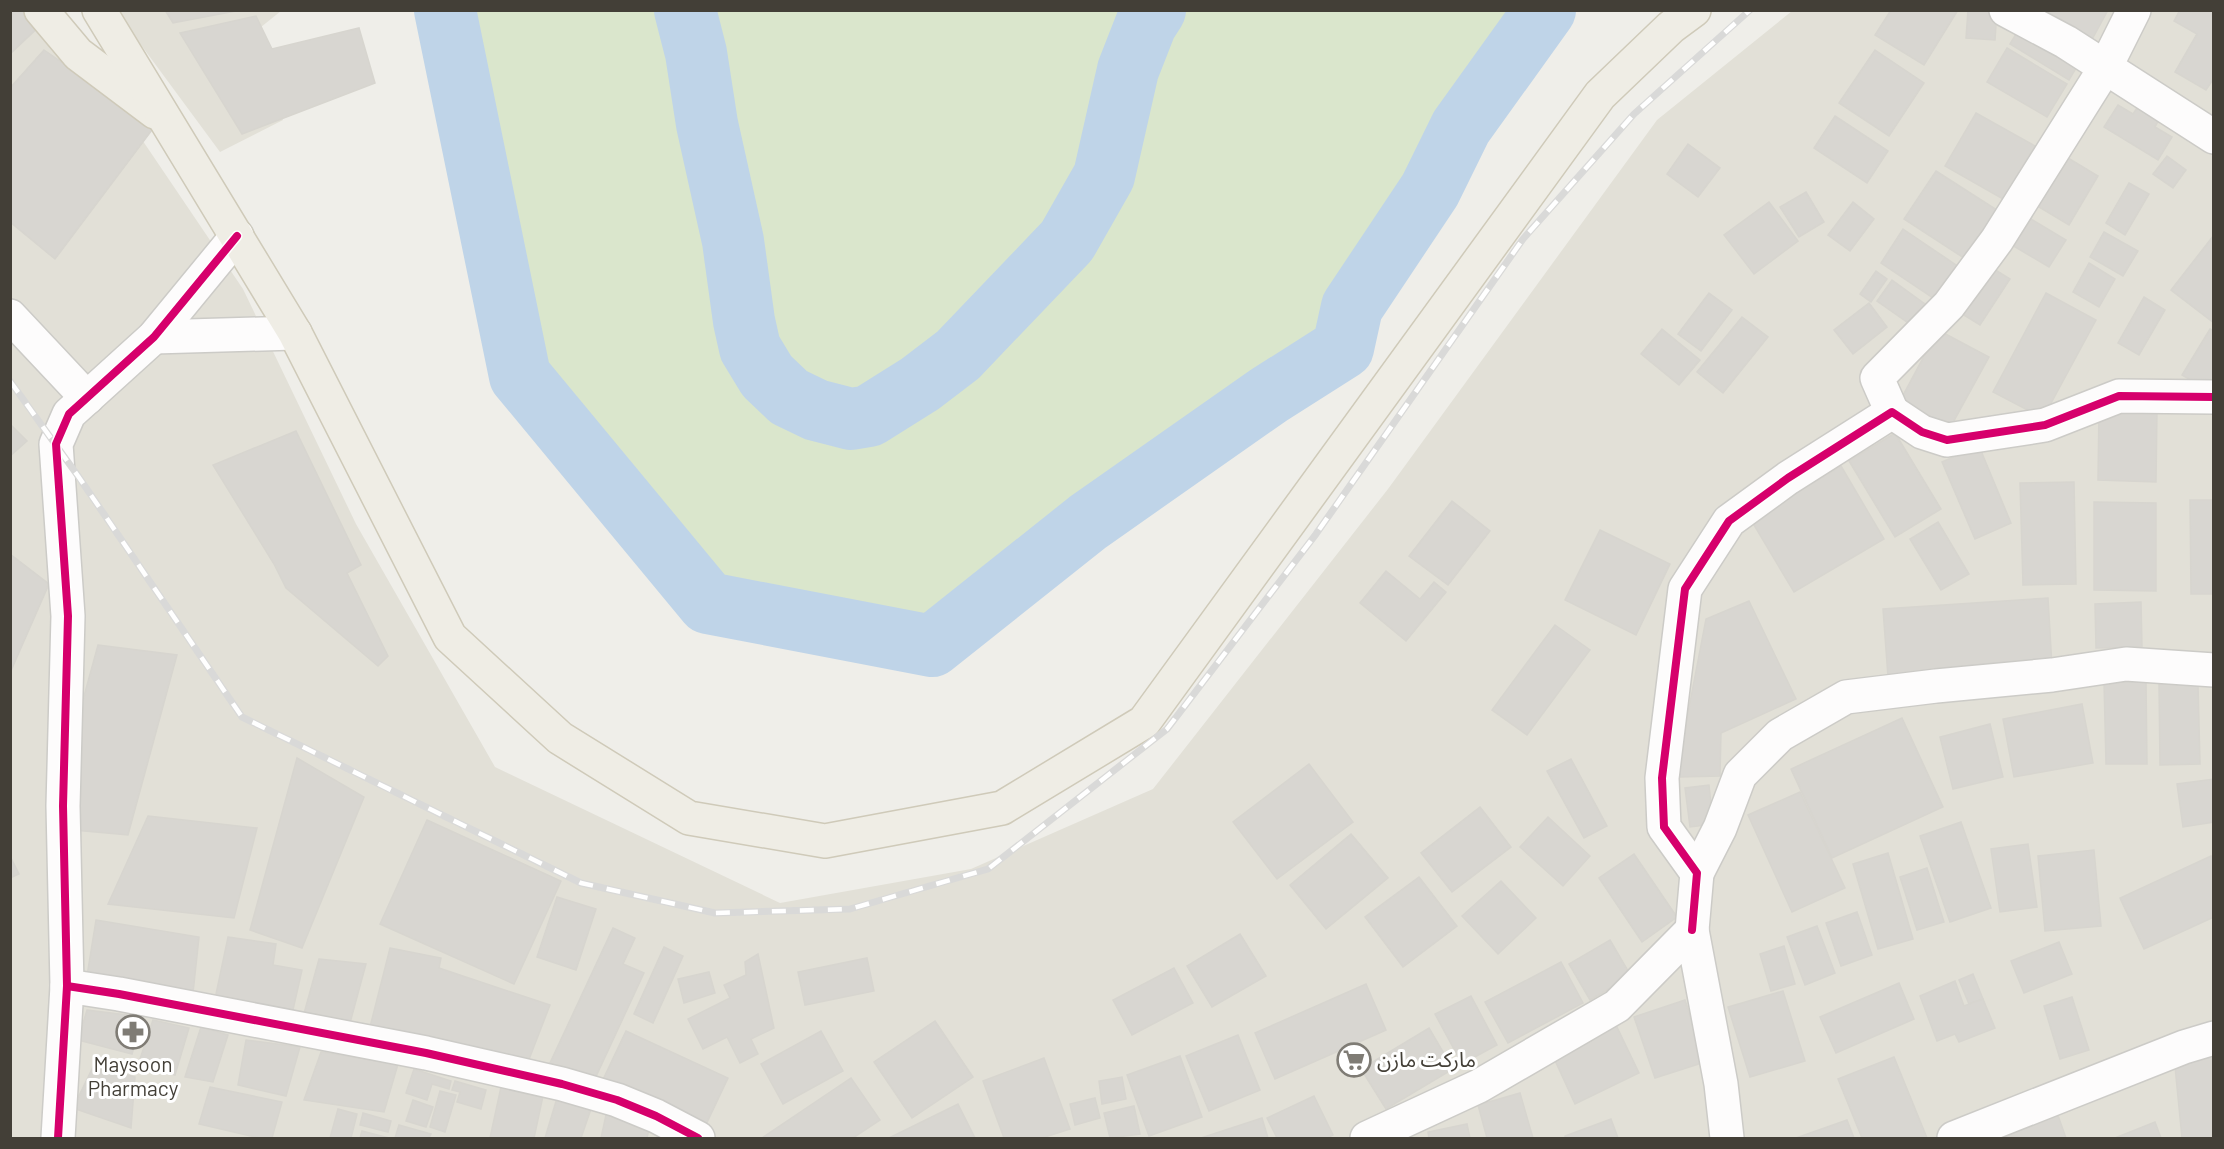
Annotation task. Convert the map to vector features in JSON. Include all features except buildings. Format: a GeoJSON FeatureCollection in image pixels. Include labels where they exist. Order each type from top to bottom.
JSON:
{"type":"FeatureCollection","features":[{"type":"Feature","properties":{"kind":"main road"},"geometry":{"type":"LineString","coordinates":[[41,10],[78,54],[168,122]]}},
{"type":"Feature","properties":{"kind":"main road"},"geometry":{"type":"LineString","coordinates":[[99,10],[295,333],[450,638],[560,738],[689,818],[825,841],[1002,808],[1144,722],[1600,95],[1671,27],[1694,10]]}},
{"type":"Feature","properties":{"kind":"street"},"geometry":{"type":"LineString","coordinates":[[2006,10],[2066,42],[2214,137]]}},
{"type":"Feature","properties":{"kind":"street"},"geometry":{"type":"LineString","coordinates":[[2134,10],[2105,68],[1997,240],[1949,305],[1877,378],[1892,412],[1922,432],[1947,440],[2045,425],[2119,396],[2214,397]]}},
{"type":"Feature","properties":{"kind":"street"},"geometry":{"type":"LineString","coordinates":[[58,1138],[67,986],[63,806],[68,616],[56,444],[69,414],[154,337],[237,236]]}},
{"type":"Feature","properties":{"kind":"street"},"geometry":{"type":"LineString","coordinates":[[10,316],[26,349],[87,398]]}},
{"type":"Feature","properties":{"kind":"street"},"geometry":{"type":"LineString","coordinates":[[154,337],[295,333]]}},
{"type":"Feature","properties":{"kind":"street"},"geometry":{"type":"LineString","coordinates":[[1697,873],[1664,827],[1662,778],[1685,589],[1729,521],[1788,478],[1892,412]]}},
{"type":"Feature","properties":{"kind":"street"},"geometry":{"type":"LineString","coordinates":[[1727,1138],[1721,1084],[1692,930],[1697,873],[1720,828],[1740,775],[1780,735],[1846,698],[1936,686],[2052,675],[2126,664],[2214,670]]}},
{"type":"Feature","properties":{"kind":"street"},"geometry":{"type":"LineString","coordinates":[[1367,1138],[1479,1086],[1617,1006],[1692,930]]}},
{"type":"Feature","properties":{"kind":"street"},"geometry":{"type":"LineString","coordinates":[[67,986],[426,1053],[562,1084],[616,1100],[656,1116],[698,1138]]}},
{"type":"Feature","properties":{"kind":"street"},"geometry":{"type":"LineString","coordinates":[[1954,1138],[2184,1047],[2214,1038]]}},
{"type":"Feature","properties":{"kind":"shaded area"},"geometry":{"type":"Polygon","coordinates":[[[10,11],[55,11],[243,289],[356,524],[495,767],[780,903],[971,869],[1153,789],[1388,489],[1657,120],[1792,11],[2213,11],[2213,1138],[11,1138],[10,11]]]}},
{"type":"Feature","properties":{"kind":"shaded area"},"geometry":{"type":"Polygon","coordinates":[[[116,11],[281,11],[256,31],[283,120],[220,152],[116,11]]]}},
{"type":"Feature","properties":{"kind":"green space"},"geometry":{"type":"Polygon","coordinates":[[[443,11],[1159,11],[1128,70],[1117,120],[1163,11],[1548,11],[1430,190],[1343,348],[932,646],[708,603],[520,376],[443,11]]]}},
{"type":"Feature","properties":{"kind":"waterway"},"geometry":{"type":"LineString","coordinates":[[445,10],[520,376],[708,603],[932,646],[1088,522],[1269,395],[1343,348],[1352,307],[1430,190],[1461,127],[1545,10]]}},
{"type":"Feature","properties":{"kind":"waterway"},"geometry":{"type":"LineString","coordinates":[[685,10],[696,53],[707,124],[733,241],[750,348],[767,376],[789,397],[816,410],[851,419],[869,416],[920,384],[958,355],[1067,241],[1104,176],[1128,70],[1146,24],[1155,10]]}},
{"type":"Feature","properties":{"kind":"railway"},"geometry":{"type":"LineString","coordinates":[[10,381],[78,476],[242,717],[581,883],[715,913],[850,909],[988,869],[1167,729],[1316,534],[1523,239],[1634,114],[1750,10]]}},
{"type":"Feature","properties":{"kind":"cycle path"},"geometry":{"type":"LineString","coordinates":[[58,1138],[67,986],[63,806],[68,616],[56,444],[69,414],[154,337],[237,236]]}},
{"type":"Feature","properties":{"kind":"cycle path"},"geometry":{"type":"LineString","coordinates":[[1692,930],[1697,873],[1664,827],[1662,778],[1685,589],[1729,521],[1788,478],[1892,412],[1922,432],[1947,440],[2045,425],[2119,396],[2214,397]]}},
{"type":"Feature","properties":{"kind":"cycle path"},"geometry":{"type":"LineString","coordinates":[[67,986],[426,1053],[562,1084],[617,1100],[656,1116],[698,1138]]}},
{"type":"Feature","properties":{"kind":"place","name":"Maysoon Pharmacy"},"geometry":{"type":"Point","coordinates":[133,1032]}},
{"type":"Feature","properties":{"kind":"place","name":"ماركت مازن"},"geometry":{"type":"Point","coordinates":[1354,1060]}}]}
